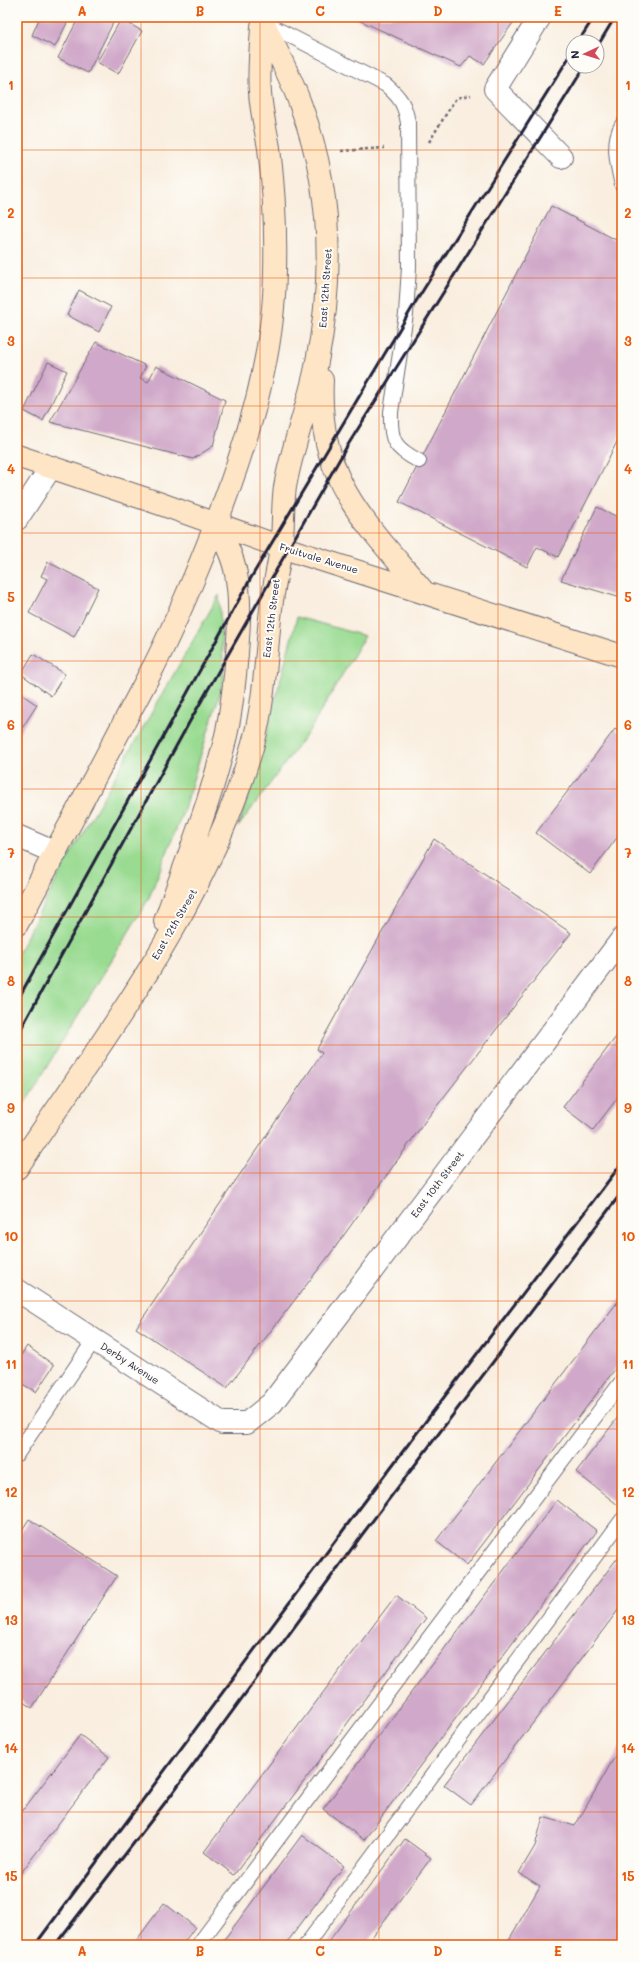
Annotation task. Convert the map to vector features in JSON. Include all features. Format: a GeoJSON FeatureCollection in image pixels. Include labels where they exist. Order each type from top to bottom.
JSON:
{"type":"FeatureCollection","features":[{"type":"Feature","properties":{"kind":"main road","name":"East 12th Street"},"geometry":{"type":"LineString","coordinates":[[17,1168],[147,971],[197,886],[222,832],[251,748],[262,692],[271,604],[281,547],[285,486],[316,370],[325,315],[328,243],[326,203],[316,153],[301,104],[260,18]]}},
{"type":"Feature","properties":{"kind":"main road"},"geometry":{"type":"LineString","coordinates":[[17,924],[56,853],[175,624],[216,524],[252,418],[265,362],[273,307],[275,272],[274,198],[269,149],[260,92],[260,18]]}},
{"type":"Feature","properties":{"kind":"main road"},"geometry":{"type":"LineString","coordinates":[[325,315],[321,403],[323,433],[333,467],[347,498],[424,592]]}},
{"type":"Feature","properties":{"kind":"main road","name":"Fruitvale Avenue"},"geometry":{"type":"LineString","coordinates":[[17,456],[281,547],[622,656]]}},
{"type":"Feature","properties":{"kind":"main road"},"geometry":{"type":"LineString","coordinates":[[147,971],[202,819],[217,772],[227,731],[234,686],[240,598],[236,574],[229,552],[216,524]]}},
{"type":"Feature","properties":{"kind":"main road"},"geometry":{"type":"LineString","coordinates":[[590,645],[622,641]]}},
{"type":"Feature","properties":{"kind":"street"},"geometry":{"type":"LineString","coordinates":[[540,17],[495,89],[561,157]]}},
{"type":"Feature","properties":{"kind":"street"},"geometry":{"type":"LineString","coordinates":[[17,519],[50,467]]}},
{"type":"Feature","properties":{"kind":"street"},"geometry":{"type":"LineString","coordinates":[[17,836],[56,853]]}},
{"type":"Feature","properties":{"kind":"street","name":"East 10th Street"},"geometry":{"type":"LineString","coordinates":[[247,1423],[272,1403],[622,939]]}},
{"type":"Feature","properties":{"kind":"street","name":"Derby Avenue"},"geometry":{"type":"LineString","coordinates":[[17,1290],[222,1423],[247,1423]]}},
{"type":"Feature","properties":{"kind":"lane"},"geometry":{"type":"LineString","coordinates":[[260,18],[386,85],[398,96],[406,108],[408,124],[409,267],[406,314],[391,412],[391,426],[392,439],[397,447],[405,454],[419,462]]}},
{"type":"Feature","properties":{"kind":"lane"},"geometry":{"type":"LineString","coordinates":[[622,125],[619,130],[616,159],[622,185]]}},
{"type":"Feature","properties":{"kind":"lane"},"geometry":{"type":"LineString","coordinates":[[17,1454],[94,1340]]}},
{"type":"Feature","properties":{"kind":"lane"},"geometry":{"type":"LineString","coordinates":[[198,1945],[622,1381]]}},
{"type":"Feature","properties":{"kind":"lane"},"geometry":{"type":"LineString","coordinates":[[306,1945],[622,1520]]}},
{"type":"Feature","properties":{"kind":"path"},"geometry":{"type":"LineString","coordinates":[[427,143],[432,140],[456,98],[495,89]]}},
{"type":"Feature","properties":{"kind":"path"},"geometry":{"type":"LineString","coordinates":[[316,153],[384,148]]}},
{"type":"Feature","properties":{"kind":"green space"},"geometry":{"type":"Polygon","coordinates":[[[219,595],[224,680],[183,812],[148,900],[17,1116],[17,955],[61,871],[219,595]]]}},
{"type":"Feature","properties":{"kind":"green space"},"geometry":{"type":"Polygon","coordinates":[[[297,617],[365,636],[311,728],[238,827],[256,773],[297,617]]]}},
{"type":"Feature","properties":{"kind":"building"},"geometry":{"type":"Polygon","coordinates":[[[40,17],[70,17],[55,47],[32,35],[40,17]]]}},
{"type":"Feature","properties":{"kind":"building"},"geometry":{"type":"Polygon","coordinates":[[[79,17],[116,17],[88,73],[58,58],[79,17]]]}},
{"type":"Feature","properties":{"kind":"building"},"geometry":{"type":"Polygon","coordinates":[[[352,17],[517,17],[484,64],[470,56],[461,67],[352,17]]]}},
{"type":"Feature","properties":{"kind":"building"},"geometry":{"type":"Polygon","coordinates":[[[121,19],[142,31],[118,74],[97,62],[121,19]]]}},
{"type":"Feature","properties":{"kind":"building"},"geometry":{"type":"Polygon","coordinates":[[[551,206],[622,243],[622,432],[558,557],[537,547],[527,567],[399,502],[551,206]]]}},
{"type":"Feature","properties":{"kind":"building"},"geometry":{"type":"Polygon","coordinates":[[[79,290],[111,307],[99,332],[67,315],[79,290]]]}},
{"type":"Feature","properties":{"kind":"building"},"geometry":{"type":"Polygon","coordinates":[[[96,342],[146,366],[140,378],[148,382],[156,366],[225,400],[213,446],[193,459],[50,422],[96,342]]]}},
{"type":"Feature","properties":{"kind":"building"},"geometry":{"type":"Polygon","coordinates":[[[48,362],[67,371],[43,421],[24,411],[48,362]]]}},
{"type":"Feature","properties":{"kind":"building"},"geometry":{"type":"Polygon","coordinates":[[[597,507],[622,519],[621,598],[561,580],[597,507]]]}},
{"type":"Feature","properties":{"kind":"building"},"geometry":{"type":"Polygon","coordinates":[[[48,562],[98,588],[74,637],[29,613],[47,579],[41,576],[48,562]]]}},
{"type":"Feature","properties":{"kind":"building"},"geometry":{"type":"Polygon","coordinates":[[[33,654],[65,674],[51,696],[21,674],[33,654]]]}},
{"type":"Feature","properties":{"kind":"building"},"geometry":{"type":"Polygon","coordinates":[[[17,691],[37,705],[17,736],[17,691]]]}},
{"type":"Feature","properties":{"kind":"building"},"geometry":{"type":"Polygon","coordinates":[[[615,729],[622,734],[622,831],[590,874],[536,833],[615,729]]]}},
{"type":"Feature","properties":{"kind":"building"},"geometry":{"type":"Polygon","coordinates":[[[434,839],[571,933],[426,1120],[334,1249],[227,1388],[136,1328],[322,1053],[317,1049],[434,839]]]}},
{"type":"Feature","properties":{"kind":"building"},"geometry":{"type":"Polygon","coordinates":[[[622,1029],[622,1092],[593,1130],[563,1107],[622,1029]]]}},
{"type":"Feature","properties":{"kind":"building"},"geometry":{"type":"Polygon","coordinates":[[[622,1296],[622,1360],[467,1565],[436,1541],[622,1296]]]}},
{"type":"Feature","properties":{"kind":"building"},"geometry":{"type":"Polygon","coordinates":[[[27,1346],[54,1365],[36,1392],[19,1382],[17,1385],[17,1352],[21,1355],[27,1346]]]}},
{"type":"Feature","properties":{"kind":"building"},"geometry":{"type":"Polygon","coordinates":[[[622,1412],[622,1499],[618,1505],[576,1472],[622,1412]]]}},
{"type":"Feature","properties":{"kind":"building"},"geometry":{"type":"Polygon","coordinates":[[[557,1500],[597,1531],[364,1840],[323,1809],[557,1500]]]}},
{"type":"Feature","properties":{"kind":"building"},"geometry":{"type":"Polygon","coordinates":[[[29,1519],[117,1576],[32,1708],[17,1698],[17,1538],[29,1519]]]}},
{"type":"Feature","properties":{"kind":"building"},"geometry":{"type":"Polygon","coordinates":[[[622,1552],[622,1605],[471,1805],[444,1785],[622,1552]]]}},
{"type":"Feature","properties":{"kind":"building"},"geometry":{"type":"Polygon","coordinates":[[[396,1595],[426,1618],[234,1875],[204,1852],[396,1595]]]}},
{"type":"Feature","properties":{"kind":"building"},"geometry":{"type":"Polygon","coordinates":[[[80,1735],[109,1757],[17,1878],[17,1818],[80,1735]]]}},
{"type":"Feature","properties":{"kind":"building"},"geometry":{"type":"Polygon","coordinates":[[[622,1744],[622,1945],[506,1945],[540,1886],[519,1873],[535,1846],[543,1817],[575,1826],[622,1744]]]}},
{"type":"Feature","properties":{"kind":"building"},"geometry":{"type":"Polygon","coordinates":[[[302,1835],[344,1866],[285,1945],[220,1945],[302,1835]]]}},
{"type":"Feature","properties":{"kind":"building"},"geometry":{"type":"Polygon","coordinates":[[[405,1839],[431,1858],[366,1945],[326,1945],[405,1839]]]}},
{"type":"Feature","properties":{"kind":"building"},"geometry":{"type":"Polygon","coordinates":[[[164,1903],[195,1927],[182,1945],[133,1945],[164,1903]]]}},
{"type":"Feature","properties":{"kind":"railway"},"geometry":{"type":"LineString","coordinates":[[583,34],[594,17]]}},
{"type":"Feature","properties":{"kind":"railway"},"geometry":{"type":"LineString","coordinates":[[605,34],[615,17]]}},
{"type":"Feature","properties":{"kind":"railway"},"geometry":{"type":"LineString","coordinates":[[17,1001],[252,576],[415,303],[565,64]]}},
{"type":"Feature","properties":{"kind":"railway"},"geometry":{"type":"LineString","coordinates":[[17,1036],[190,721],[346,448],[580,74]]}},
{"type":"Feature","properties":{"kind":"railway"},"geometry":{"type":"LineString","coordinates":[[35,1945],[350,1521],[622,1163]]}},
{"type":"Feature","properties":{"kind":"railway"},"geometry":{"type":"LineString","coordinates":[[55,1945],[171,1795],[361,1536],[622,1192]]}}]}
